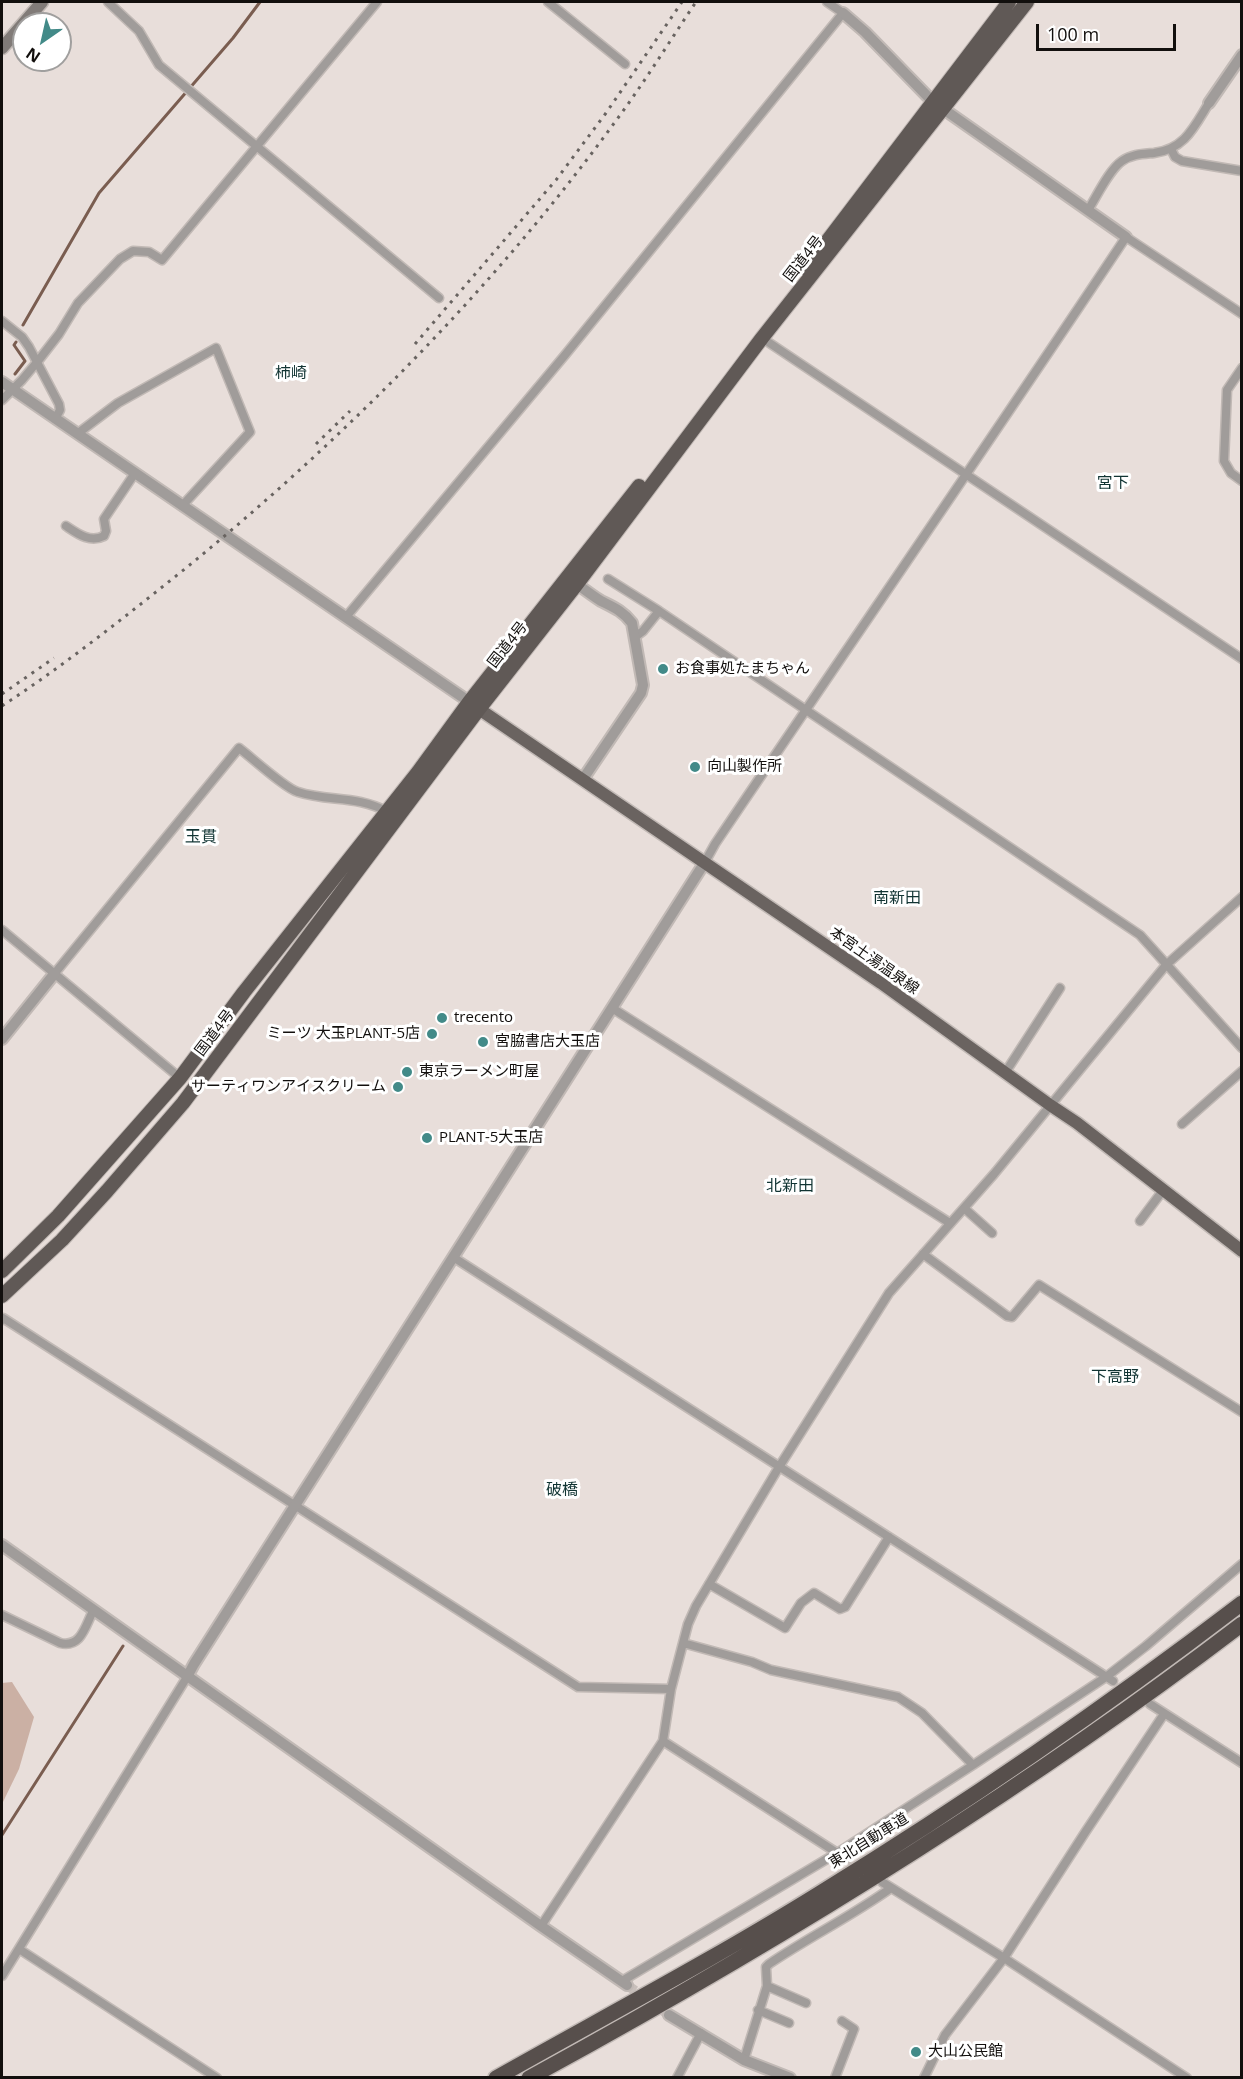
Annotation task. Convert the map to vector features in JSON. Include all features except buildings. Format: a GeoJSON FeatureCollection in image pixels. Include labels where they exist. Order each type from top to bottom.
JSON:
{"type":"FeatureCollection","features":[{"type":"Feature","properties":{"kind":"highway","name":"国道4号"},"geometry":{"type":"LineString","coordinates":[[2,1296],[62,1240],[183,1103],[474,705],[1009,2]]}},
{"type":"Feature","properties":{"kind":"highway","name":"国道4号"},"geometry":{"type":"LineString","coordinates":[[2,1271],[58,1216],[180,1078],[244,993],[388,812],[474,705],[577,584],[762,338],[1027,2]]}},
{"type":"Feature","properties":{"kind":"highway","name":"東北自動車道"},"geometry":{"type":"LineString","coordinates":[[496,2078],[758,1930],[931,1824],[1089,1715],[1242,1603]]}},
{"type":"Feature","properties":{"kind":"highway"},"geometry":{"type":"LineString","coordinates":[[530,2078],[767,1944],[888,1870],[1063,1753],[1242,1624]]}},
{"type":"Feature","properties":{"kind":"main road"},"geometry":{"type":"LineString","coordinates":[[2,48],[42,2]]}},
{"type":"Feature","properties":{"kind":"main road","name":"本宮土湯温泉線"},"geometry":{"type":"LineString","coordinates":[[474,705],[881,983],[1077,1123],[1242,1251]]}},
{"type":"Feature","properties":{"kind":"street"},"geometry":{"type":"LineString","coordinates":[[108,2],[139,32],[159,65],[439,298]]}},
{"type":"Feature","properties":{"kind":"street"},"geometry":{"type":"LineString","coordinates":[[2,400],[37,362],[78,303],[120,259],[133,251],[149,252],[162,260],[377,2]]}},
{"type":"Feature","properties":{"kind":"street"},"geometry":{"type":"LineString","coordinates":[[548,2],[625,64]]}},
{"type":"Feature","properties":{"kind":"street"},"geometry":{"type":"LineString","coordinates":[[827,2],[865,32],[943,110],[1242,314]]}},
{"type":"Feature","properties":{"kind":"street"},"geometry":{"type":"LineString","coordinates":[[346,617],[565,355],[843,13]]}},
{"type":"Feature","properties":{"kind":"street"},"geometry":{"type":"LineString","coordinates":[[1088,210],[1122,161],[1134,155],[1171,149],[1186,138],[1242,55]]}},
{"type":"Feature","properties":{"kind":"street"},"geometry":{"type":"LineString","coordinates":[[1171,149],[1175,157],[1182,161],[1242,171]]}},
{"type":"Feature","properties":{"kind":"street"},"geometry":{"type":"LineString","coordinates":[[2,1976],[296,1504],[705,862],[1126,237]]}},
{"type":"Feature","properties":{"kind":"street"},"geometry":{"type":"LineString","coordinates":[[2,321],[22,337],[37,362],[59,404],[60,410],[55,419]]}},
{"type":"Feature","properties":{"kind":"street"},"geometry":{"type":"LineString","coordinates":[[762,338],[1242,659]]}},
{"type":"Feature","properties":{"kind":"street"},"geometry":{"type":"LineString","coordinates":[[77,434],[118,402],[216,348],[250,432],[182,506]]}},
{"type":"Feature","properties":{"kind":"street"},"geometry":{"type":"LineString","coordinates":[[1242,368],[1227,390],[1224,461],[1231,473],[1242,481]]}},
{"type":"Feature","properties":{"kind":"street"},"geometry":{"type":"LineString","coordinates":[[2,382],[474,705]]}},
{"type":"Feature","properties":{"kind":"street"},"geometry":{"type":"LineString","coordinates":[[66,526],[84,537],[102,538],[106,533],[104,519],[135,473]]}},
{"type":"Feature","properties":{"kind":"street"},"geometry":{"type":"LineString","coordinates":[[608,579],[806,709],[1140,935],[1242,1048]]}},
{"type":"Feature","properties":{"kind":"street"},"geometry":{"type":"LineString","coordinates":[[577,584],[601,601],[612,605],[632,623],[643,684],[641,693],[583,779]]}},
{"type":"Feature","properties":{"kind":"street"},"geometry":{"type":"LineString","coordinates":[[635,637],[643,631],[659,611]]}},
{"type":"Feature","properties":{"kind":"street"},"geometry":{"type":"LineString","coordinates":[[2,1040],[239,748],[297,792],[353,799],[373,804],[388,812]]}},
{"type":"Feature","properties":{"kind":"street"},"geometry":{"type":"LineString","coordinates":[[541,1926],[663,1741],[671,1689],[683,1642],[696,1606],[779,1467],[888,1293],[994,1174],[1166,965],[1242,897]]}},
{"type":"Feature","properties":{"kind":"street"},"geometry":{"type":"LineString","coordinates":[[2,930],[180,1078]]}},
{"type":"Feature","properties":{"kind":"street"},"geometry":{"type":"LineString","coordinates":[[1005,1073],[1060,988]]}},
{"type":"Feature","properties":{"kind":"street"},"geometry":{"type":"LineString","coordinates":[[612,1008],[950,1223]]}},
{"type":"Feature","properties":{"kind":"street"},"geometry":{"type":"LineString","coordinates":[[1182,1124],[1242,1071]]}},
{"type":"Feature","properties":{"kind":"street"},"geometry":{"type":"LineString","coordinates":[[1140,1221],[1164,1189]]}},
{"type":"Feature","properties":{"kind":"street"},"geometry":{"type":"LineString","coordinates":[[964,1208],[992,1233]]}},
{"type":"Feature","properties":{"kind":"street"},"geometry":{"type":"LineString","coordinates":[[923,1254],[1007,1316],[1012,1317],[1039,1285],[1242,1412]]}},
{"type":"Feature","properties":{"kind":"street"},"geometry":{"type":"LineString","coordinates":[[453,1257],[1110,1679]]}},
{"type":"Feature","properties":{"kind":"street"},"geometry":{"type":"LineString","coordinates":[[2,1320],[3,1318],[296,1504],[578,1687],[671,1689]]}},
{"type":"Feature","properties":{"kind":"street"},"geometry":{"type":"LineString","coordinates":[[709,1584],[785,1628],[801,1603],[814,1593],[840,1609],[845,1607],[889,1537]]}},
{"type":"Feature","properties":{"kind":"street"},"geometry":{"type":"LineString","coordinates":[[2,1545],[625,1983],[841,1856],[973,1764],[1110,1679],[1242,1564]]}},
{"type":"Feature","properties":{"kind":"street"},"geometry":{"type":"LineString","coordinates":[[2,1615],[60,1643],[69,1645],[73,1644],[82,1633],[93,1611]]}},
{"type":"Feature","properties":{"kind":"street"},"geometry":{"type":"LineString","coordinates":[[683,1642],[771,1670],[898,1697],[922,1713],[973,1764]]}},
{"type":"Feature","properties":{"kind":"street"},"geometry":{"type":"LineString","coordinates":[[1150,1704],[1242,1763]]}},
{"type":"Feature","properties":{"kind":"street"},"geometry":{"type":"LineString","coordinates":[[924,2078],[945,2035],[1004,1958],[1164,1714]]}},
{"type":"Feature","properties":{"kind":"street"},"geometry":{"type":"LineString","coordinates":[[663,1741],[841,1856]]}},
{"type":"Feature","properties":{"kind":"street"},"geometry":{"type":"LineString","coordinates":[[882,1882],[1004,1958],[1187,2078]]}},
{"type":"Feature","properties":{"kind":"street"},"geometry":{"type":"LineString","coordinates":[[744,2060],[767,1986],[766,1967],[792,1948],[861,1909],[891,1888]]}},
{"type":"Feature","properties":{"kind":"street"},"geometry":{"type":"LineString","coordinates":[[19,1949],[217,2078]]}},
{"type":"Feature","properties":{"kind":"street"},"geometry":{"type":"LineString","coordinates":[[767,1986],[806,2003]]}},
{"type":"Feature","properties":{"kind":"street"},"geometry":{"type":"LineString","coordinates":[[758,2010],[789,2023]]}},
{"type":"Feature","properties":{"kind":"street"},"geometry":{"type":"LineString","coordinates":[[669,2015],[744,2060],[790,2078]]}},
{"type":"Feature","properties":{"kind":"street"},"geometry":{"type":"LineString","coordinates":[[835,2078],[854,2029],[842,2020]]}},
{"type":"Feature","properties":{"kind":"street"},"geometry":{"type":"LineString","coordinates":[[677,2078],[701,2033]]}},
{"type":"Feature","properties":{"kind":"shaded area"},"geometry":{"type":"Polygon","coordinates":[[[12,1682],[34,1717],[19,1769],[2,1804],[2,1683],[12,1682]]]}},
{"type":"Feature","properties":{"kind":"waterway"},"geometry":{"type":"LineString","coordinates":[[23,325],[99,193],[233,38],[260,2]]}},
{"type":"Feature","properties":{"kind":"waterway"},"geometry":{"type":"LineString","coordinates":[[15,374],[25,361],[14,345],[16,342]]}},
{"type":"Feature","properties":{"kind":"waterway"},"geometry":{"type":"LineString","coordinates":[[2,1835],[123,1646]]}},
{"type":"Feature","properties":{"kind":"tunnel"},"geometry":{"type":"LineString","coordinates":[[845,1858],[877,1879]]}},
{"type":"Feature","properties":{"kind":"tunnel"},"geometry":{"type":"LineString","coordinates":[[627,1985],[669,2015]]}},
{"type":"Feature","properties":{"kind":"railway"},"geometry":{"type":"LineString","coordinates":[[415,344],[556,180],[606,113],[682,2]]}},
{"type":"Feature","properties":{"kind":"railway"},"geometry":{"type":"LineString","coordinates":[[2,706],[118,622],[186,568],[303,467],[360,414],[468,302],[568,183],[626,107],[696,2]]}},
{"type":"Feature","properties":{"kind":"railway"},"geometry":{"type":"LineString","coordinates":[[316,444],[350,411]]}},
{"type":"Feature","properties":{"kind":"railway"},"geometry":{"type":"LineString","coordinates":[[2,694],[54,658]]}},
{"type":"Feature","properties":{"kind":"place","name":"お食事処たまちゃん"},"geometry":{"type":"Point","coordinates":[663,669]}},
{"type":"Feature","properties":{"kind":"place","name":"向山製作所"},"geometry":{"type":"Point","coordinates":[695,767]}},
{"type":"Feature","properties":{"kind":"place","name":"trecento"},"geometry":{"type":"Point","coordinates":[442,1018]}},
{"type":"Feature","properties":{"kind":"place","name":"ミーツ 大玉PLANT-5店"},"geometry":{"type":"Point","coordinates":[432,1034]}},
{"type":"Feature","properties":{"kind":"place","name":"宮脇書店大玉店"},"geometry":{"type":"Point","coordinates":[483,1042]}},
{"type":"Feature","properties":{"kind":"place","name":"東京ラーメン町屋"},"geometry":{"type":"Point","coordinates":[407,1072]}},
{"type":"Feature","properties":{"kind":"place","name":"サーティワンアイスクリーム"},"geometry":{"type":"Point","coordinates":[398,1087]}},
{"type":"Feature","properties":{"kind":"place","name":"PLANT-5大玉店"},"geometry":{"type":"Point","coordinates":[427,1138]}},
{"type":"Feature","properties":{"kind":"place","name":"大山公民館"},"geometry":{"type":"Point","coordinates":[916,2052]}},
{"type":"Feature","properties":{"kind":"district","name":"柿崎"},"geometry":{"type":"Point","coordinates":[291,373]}},
{"type":"Feature","properties":{"kind":"district","name":"宮下"},"geometry":{"type":"Point","coordinates":[1113,483]}},
{"type":"Feature","properties":{"kind":"district","name":"玉貫"},"geometry":{"type":"Point","coordinates":[201,837]}},
{"type":"Feature","properties":{"kind":"district","name":"南新田"},"geometry":{"type":"Point","coordinates":[897,898]}},
{"type":"Feature","properties":{"kind":"district","name":"北新田"},"geometry":{"type":"Point","coordinates":[790,1186]}},
{"type":"Feature","properties":{"kind":"district","name":"下高野"},"geometry":{"type":"Point","coordinates":[1115,1377]}},
{"type":"Feature","properties":{"kind":"district","name":"破橋"},"geometry":{"type":"Point","coordinates":[562,1490]}}]}
